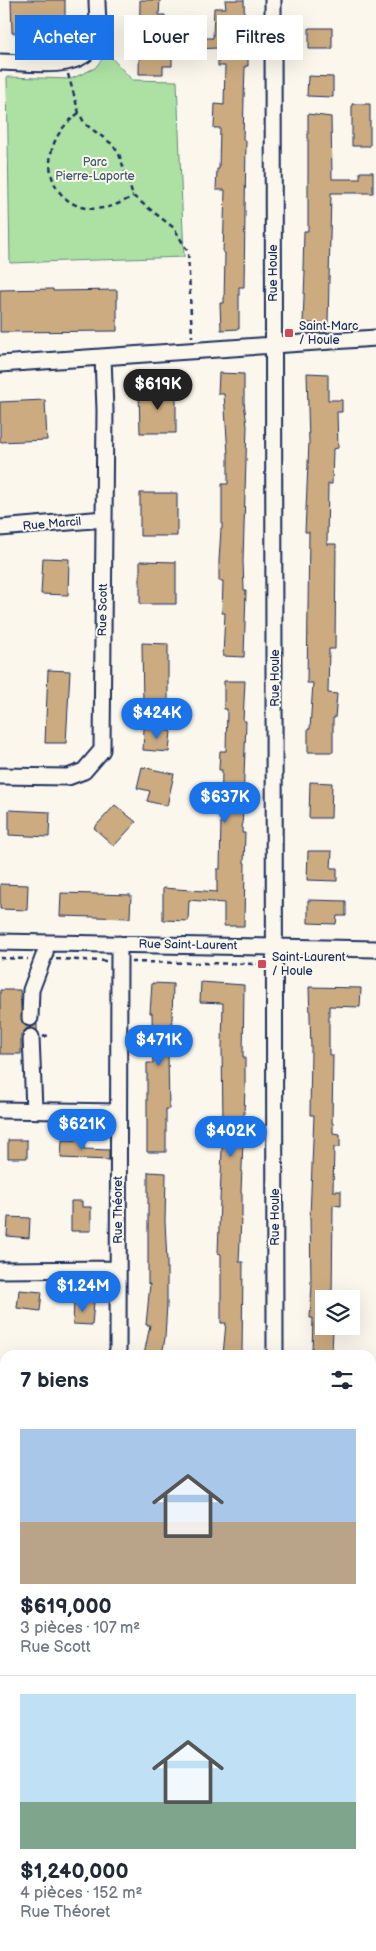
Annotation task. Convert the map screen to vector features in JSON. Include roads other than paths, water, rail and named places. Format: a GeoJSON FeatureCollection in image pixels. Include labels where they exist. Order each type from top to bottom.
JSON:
{"type":"FeatureCollection","features":[{"type":"Feature","properties":{"kind":"street"},"geometry":{"type":"LineString","coordinates":[[0,62],[65,64],[76,61],[93,45],[97,36],[97,0]]}},
{"type":"Feature","properties":{"kind":"street","name":"Rue Houle"},"geometry":{"type":"LineString","coordinates":[[274,0],[275,1350]]}},
{"type":"Feature","properties":{"kind":"street"},"geometry":{"type":"LineString","coordinates":[[0,364],[376,338]]}},
{"type":"Feature","properties":{"kind":"street","name":"Rue Scott"},"geometry":{"type":"LineString","coordinates":[[0,776],[68,777],[84,771],[102,750],[103,357]]}},
{"type":"Feature","properties":{"kind":"street","name":"Rue Marcil"},"geometry":{"type":"LineString","coordinates":[[0,528],[104,519]]}},
{"type":"Feature","properties":{"kind":"street","name":"Rue Saint-Laurent"},"geometry":{"type":"LineString","coordinates":[[0,942],[376,948]]}},
{"type":"Feature","properties":{"kind":"street"},"geometry":{"type":"LineString","coordinates":[[30,1018],[31,990],[45,953],[46,943]]}},
{"type":"Feature","properties":{"kind":"street","name":"Rue Théoret"},"geometry":{"type":"LineString","coordinates":[[118,1350],[119,944]]}},
{"type":"Feature","properties":{"kind":"street"},"geometry":{"type":"LineString","coordinates":[[34,1109],[34,1074],[38,1037]]}},
{"type":"Feature","properties":{"kind":"street"},"geometry":{"type":"LineString","coordinates":[[0,1110],[34,1109],[118,1112]]}},
{"type":"Feature","properties":{"kind":"street"},"geometry":{"type":"LineString","coordinates":[[0,1270],[118,1270]]}},
{"type":"Feature","properties":{"kind":"place","name":"Saint-Marc / Houle"},"geometry":{"type":"Point","coordinates":[289,333]}},
{"type":"Feature","properties":{"kind":"place","name":"Saint-Laurent / Houle"},"geometry":{"type":"Point","coordinates":[262,964]}},
{"type":"Feature","properties":{"kind":"park label","name":"Parc Pierre-Laporte"},"geometry":{"type":"Point","coordinates":[95,169]}}]}
